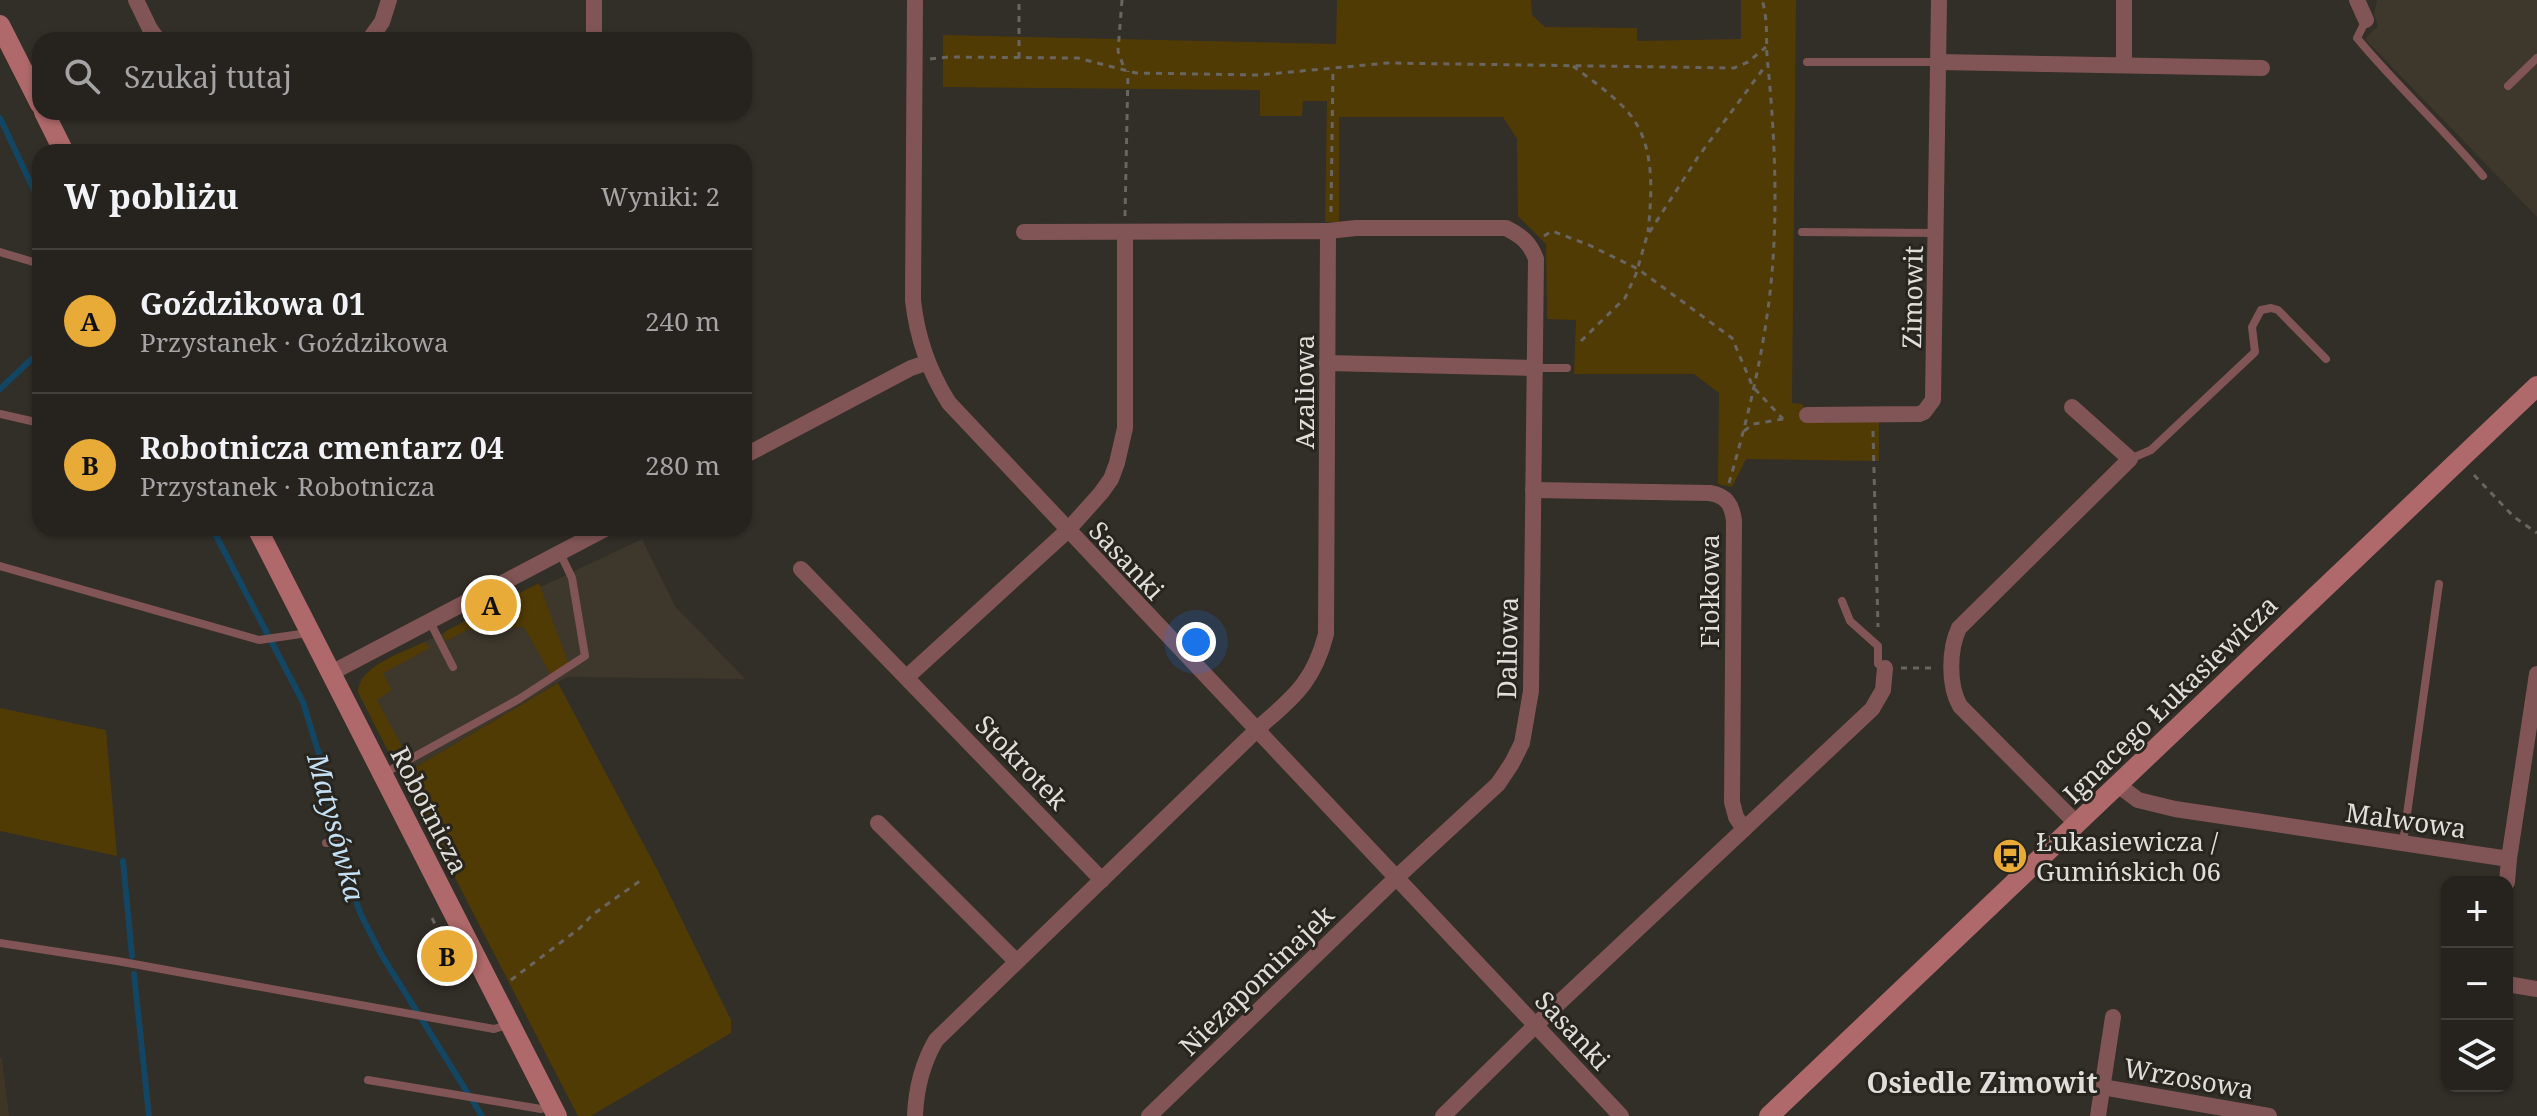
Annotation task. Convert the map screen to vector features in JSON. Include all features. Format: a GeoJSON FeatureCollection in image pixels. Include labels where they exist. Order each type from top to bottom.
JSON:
{"type":"FeatureCollection","features":[{"type":"Feature","properties":{"kind":"street"},"geometry":{"type":"LineString","coordinates":[[136,0],[152,32]]}},
{"type":"Feature","properties":{"kind":"street"},"geometry":{"type":"LineString","coordinates":[[375,32],[382,22],[389,0]]}},
{"type":"Feature","properties":{"kind":"street"},"geometry":{"type":"LineString","coordinates":[[594,0],[594,32]]}},
{"type":"Feature","properties":{"kind":"street","name":"Sasanki"},"geometry":{"type":"LineString","coordinates":[[915,0],[913,300],[926,363],[949,403],[1621,1116]]}},
{"type":"Feature","properties":{"kind":"street","name":"Zimowit"},"geometry":{"type":"LineString","coordinates":[[1807,415],[1919,414],[1933,400],[1939,0]]}},
{"type":"Feature","properties":{"kind":"street"},"geometry":{"type":"LineString","coordinates":[[2124,0],[2124,64]]}},
{"type":"Feature","properties":{"kind":"street"},"geometry":{"type":"LineString","coordinates":[[2357,0],[2366,20]]}},
{"type":"Feature","properties":{"kind":"street"},"geometry":{"type":"LineString","coordinates":[[0,25],[32,88]]}},
{"type":"Feature","properties":{"kind":"street"},"geometry":{"type":"LineString","coordinates":[[1938,62],[2262,68]]}},
{"type":"Feature","properties":{"kind":"street"},"geometry":{"type":"LineString","coordinates":[[48,120],[60,144]]}},
{"type":"Feature","properties":{"kind":"street"},"geometry":{"type":"LineString","coordinates":[[1024,232],[1506,228],[1531,245]]}},
{"type":"Feature","properties":{"kind":"street","name":"Azaliowa"},"geometry":{"type":"LineString","coordinates":[[1257,731],[1305,684],[1318,661],[1326,634],[1328,231]]}},
{"type":"Feature","properties":{"kind":"street"},"geometry":{"type":"LineString","coordinates":[[907,677],[1067,531],[1106,486],[1122,446],[1126,410],[1125,232]]}},
{"type":"Feature","properties":{"kind":"street","name":"Daliowa"},"geometry":{"type":"LineString","coordinates":[[1396,878],[1498,784],[1522,743],[1531,691],[1536,259],[1531,245]]}},
{"type":"Feature","properties":{"kind":"street"},"geometry":{"type":"LineString","coordinates":[[752,452],[926,363]]}},
{"type":"Feature","properties":{"kind":"street"},"geometry":{"type":"LineString","coordinates":[[1327,363],[1533,368]]}},
{"type":"Feature","properties":{"kind":"street","name":"Ignacego Łukasiewicza"},"geometry":{"type":"LineString","coordinates":[[1769,1116],[2537,386]]}},
{"type":"Feature","properties":{"kind":"street"},"geometry":{"type":"LineString","coordinates":[[2072,407],[2130,459],[1965,620],[1955,636],[1953,688],[1960,706],[2077,824]]}},
{"type":"Feature","properties":{"kind":"street","name":"Fiołkowa"},"geometry":{"type":"LineString","coordinates":[[1533,490],[1710,493],[1730,503],[1734,521],[1732,802],[1736,817],[1744,829]]}},
{"type":"Feature","properties":{"kind":"street","name":"Robotnicza"},"geometry":{"type":"LineString","coordinates":[[261,536],[554,1111]]}},
{"type":"Feature","properties":{"kind":"street"},"geometry":{"type":"LineString","coordinates":[[331,673],[592,536]]}},
{"type":"Feature","properties":{"kind":"street","name":"Stokrotek"},"geometry":{"type":"LineString","coordinates":[[801,569],[1102,880]]}},
{"type":"Feature","properties":{"kind":"street"},"geometry":{"type":"LineString","coordinates":[[1443,1116],[1535,1025],[1872,709],[1883,690],[1885,668]]}},
{"type":"Feature","properties":{"kind":"street"},"geometry":{"type":"LineString","coordinates":[[2508,876],[2537,674]]}},
{"type":"Feature","properties":{"kind":"street"},"geometry":{"type":"LineString","coordinates":[[915,1116],[919,1079],[925,1059],[936,1040],[1257,731]]}},
{"type":"Feature","properties":{"kind":"street","name":"Malwowa"},"geometry":{"type":"LineString","coordinates":[[2118,785],[2129,795],[2148,804],[2509,859]]}},
{"type":"Feature","properties":{"kind":"street"},"geometry":{"type":"LineString","coordinates":[[878,823],[1016,961]]}},
{"type":"Feature","properties":{"kind":"street","name":"Niezapominajek"},"geometry":{"type":"LineString","coordinates":[[1149,1116],[1396,878]]}},
{"type":"Feature","properties":{"kind":"street"},"geometry":{"type":"LineString","coordinates":[[2513,985],[2537,989]]}},
{"type":"Feature","properties":{"kind":"street","name":"Wrzosowa"},"geometry":{"type":"LineString","coordinates":[[2098,1116],[2113,1017]]}},
{"type":"Feature","properties":{"kind":"street","name":"Wrzosowa"},"geometry":{"type":"LineString","coordinates":[[2102,1087],[2269,1116]]}},
{"type":"Feature","properties":{"kind":"lane"},"geometry":{"type":"LineString","coordinates":[[2366,20],[2357,38],[2387,75],[2447,132],[2483,176]]}},
{"type":"Feature","properties":{"kind":"lane"},"geometry":{"type":"LineString","coordinates":[[2508,86],[2537,58]]}},
{"type":"Feature","properties":{"kind":"lane"},"geometry":{"type":"LineString","coordinates":[[1807,62],[1938,62]]}},
{"type":"Feature","properties":{"kind":"lane"},"geometry":{"type":"LineString","coordinates":[[1802,232],[1937,233]]}},
{"type":"Feature","properties":{"kind":"lane"},"geometry":{"type":"LineString","coordinates":[[0,252],[32,262]]}},
{"type":"Feature","properties":{"kind":"lane"},"geometry":{"type":"LineString","coordinates":[[2130,459],[2151,450],[2255,352],[2252,327],[2261,310],[2278,310],[2326,359]]}},
{"type":"Feature","properties":{"kind":"lane"},"geometry":{"type":"LineString","coordinates":[[1533,368],[1567,368]]}},
{"type":"Feature","properties":{"kind":"lane"},"geometry":{"type":"LineString","coordinates":[[0,414],[32,421]]}},
{"type":"Feature","properties":{"kind":"lane"},"geometry":{"type":"LineString","coordinates":[[382,774],[519,699],[585,656],[572,578],[560,553]]}},
{"type":"Feature","properties":{"kind":"lane"},"geometry":{"type":"LineString","coordinates":[[0,566],[259,640],[310,633]]}},
{"type":"Feature","properties":{"kind":"lane"},"geometry":{"type":"LineString","coordinates":[[2403,844],[2439,584]]}},
{"type":"Feature","properties":{"kind":"lane"},"geometry":{"type":"LineString","coordinates":[[1842,601],[1850,621],[1878,646],[1878,664],[1885,668]]}},
{"type":"Feature","properties":{"kind":"lane"},"geometry":{"type":"LineString","coordinates":[[429,621],[453,667]]}},
{"type":"Feature","properties":{"kind":"lane"},"geometry":{"type":"LineString","coordinates":[[326,843],[346,843]]}},
{"type":"Feature","properties":{"kind":"lane"},"geometry":{"type":"LineString","coordinates":[[0,943],[494,1029],[510,1024]]}},
{"type":"Feature","properties":{"kind":"lane"},"geometry":{"type":"LineString","coordinates":[[368,1080],[554,1111]]}},
{"type":"Feature","properties":{"kind":"path"},"geometry":{"type":"LineString","coordinates":[[1019,0],[1019,58]]}},
{"type":"Feature","properties":{"kind":"path"},"geometry":{"type":"LineString","coordinates":[[1122,0],[1118,51],[1126,71],[1125,232]]}},
{"type":"Feature","properties":{"kind":"path"},"geometry":{"type":"LineString","coordinates":[[1725,498],[1744,431],[1768,315],[1772,262],[1773,147],[1762,0]]}},
{"type":"Feature","properties":{"kind":"path"},"geometry":{"type":"LineString","coordinates":[[915,62],[948,57],[1078,58],[1126,71],[1259,75],[1429,63],[1734,68],[1748,62],[1766,47]]}},
{"type":"Feature","properties":{"kind":"path"},"geometry":{"type":"LineString","coordinates":[[1647,236],[1698,157],[1767,63]]}},
{"type":"Feature","properties":{"kind":"path"},"geometry":{"type":"LineString","coordinates":[[1573,66],[1627,111],[1642,133],[1648,149],[1650,209],[1638,269],[1625,298],[1581,341]]}},
{"type":"Feature","properties":{"kind":"path"},"geometry":{"type":"LineString","coordinates":[[1328,231],[1331,212],[1333,68]]}},
{"type":"Feature","properties":{"kind":"path"},"geometry":{"type":"LineString","coordinates":[[1531,245],[1552,231],[1638,269],[1732,338],[1753,387],[1783,419]]}},
{"type":"Feature","properties":{"kind":"path"},"geometry":{"type":"LineString","coordinates":[[1744,431],[1753,424],[1807,415]]}},
{"type":"Feature","properties":{"kind":"path"},"geometry":{"type":"LineString","coordinates":[[1872,415],[1878,646]]}},
{"type":"Feature","properties":{"kind":"path"},"geometry":{"type":"LineString","coordinates":[[2469,469],[2514,517],[2537,533]]}},
{"type":"Feature","properties":{"kind":"path"},"geometry":{"type":"LineString","coordinates":[[1885,668],[1953,667]]}},
{"type":"Feature","properties":{"kind":"path"},"geometry":{"type":"LineString","coordinates":[[504,984],[523,973],[592,915],[644,878]]}},
{"type":"Feature","properties":{"kind":"shaded area"},"geometry":{"type":"Polygon","coordinates":[[[1337,0],[1531,0],[1532,15],[1545,27],[1637,28],[1637,41],[1741,39],[1741,0],[1796,0],[1792,403],[1803,404],[1802,419],[1879,421],[1879,461],[1746,459],[1732,487],[1718,484],[1719,393],[1694,374],[1574,374],[1576,320],[1547,319],[1546,244],[1518,216],[1517,139],[1503,117],[1339,117],[1339,222],[1325,222],[1327,101],[1303,101],[1302,116],[1260,116],[1260,90],[943,87],[943,35],[1336,44],[1337,0]]]}},
{"type":"Feature","properties":{"kind":"shaded area"},"geometry":{"type":"Polygon","coordinates":[[[2377,0],[2537,0],[2537,217],[2365,39],[2378,26],[2374,14],[2377,0]]]}},
{"type":"Feature","properties":{"kind":"shaded area"},"geometry":{"type":"Polygon","coordinates":[[[642,539],[675,606],[745,679],[567,677],[402,775],[358,692],[361,679],[372,669],[424,642],[642,539]]]}},
{"type":"Feature","properties":{"kind":"shaded area"},"geometry":{"type":"Polygon","coordinates":[[[539,583],[569,665],[551,675],[524,627],[467,630],[446,641],[443,635],[446,631],[539,583]]]}},
{"type":"Feature","properties":{"kind":"shaded area"},"geometry":{"type":"Polygon","coordinates":[[[424,642],[430,648],[383,673],[392,690],[377,700],[405,752],[392,759],[358,692],[366,674],[374,667],[424,642]]]}},
{"type":"Feature","properties":{"kind":"shaded area"},"geometry":{"type":"Polygon","coordinates":[[[558,683],[658,871],[731,1020],[731,1033],[591,1116],[578,1116],[402,775],[558,683]]]}},
{"type":"Feature","properties":{"kind":"shaded area"},"geometry":{"type":"Polygon","coordinates":[[[0,708],[106,730],[117,856],[0,831],[0,708]]]}},
{"type":"Feature","properties":{"kind":"shaded area"},"geometry":{"type":"Polygon","coordinates":[[[2,1058],[9,1116],[0,1116],[2,1058]]]}},
{"type":"Feature","properties":{"kind":"waterway","name":"Matysówka"},"geometry":{"type":"LineString","coordinates":[[0,118],[32,186]]}},
{"type":"Feature","properties":{"kind":"waterway"},"geometry":{"type":"LineString","coordinates":[[0,389],[32,359]]}},
{"type":"Feature","properties":{"kind":"waterway","name":"Matysówka"},"geometry":{"type":"LineString","coordinates":[[216,536],[303,702],[360,913],[381,954],[482,1116]]}},
{"type":"Feature","properties":{"kind":"waterway"},"geometry":{"type":"LineString","coordinates":[[123,861],[132,956]]}},
{"type":"Feature","properties":{"kind":"waterway"},"geometry":{"type":"LineString","coordinates":[[134,974],[149,1116]]}},
{"type":"Feature","properties":{"kind":"place","name":"Goździkowa 01"},"geometry":{"type":"Point","coordinates":[491,605]}},
{"type":"Feature","properties":{"kind":"place","name":"Łukasiewicza / Gumińskich 06"},"geometry":{"type":"Point","coordinates":[2010,856]}},
{"type":"Feature","properties":{"kind":"place","name":"Robotnicza cmentarz 04"},"geometry":{"type":"Point","coordinates":[447,956]}},
{"type":"Feature","properties":{"kind":"district","name":"Osiedle Zimowit"},"geometry":{"type":"Point","coordinates":[1982,1082]}}]}
